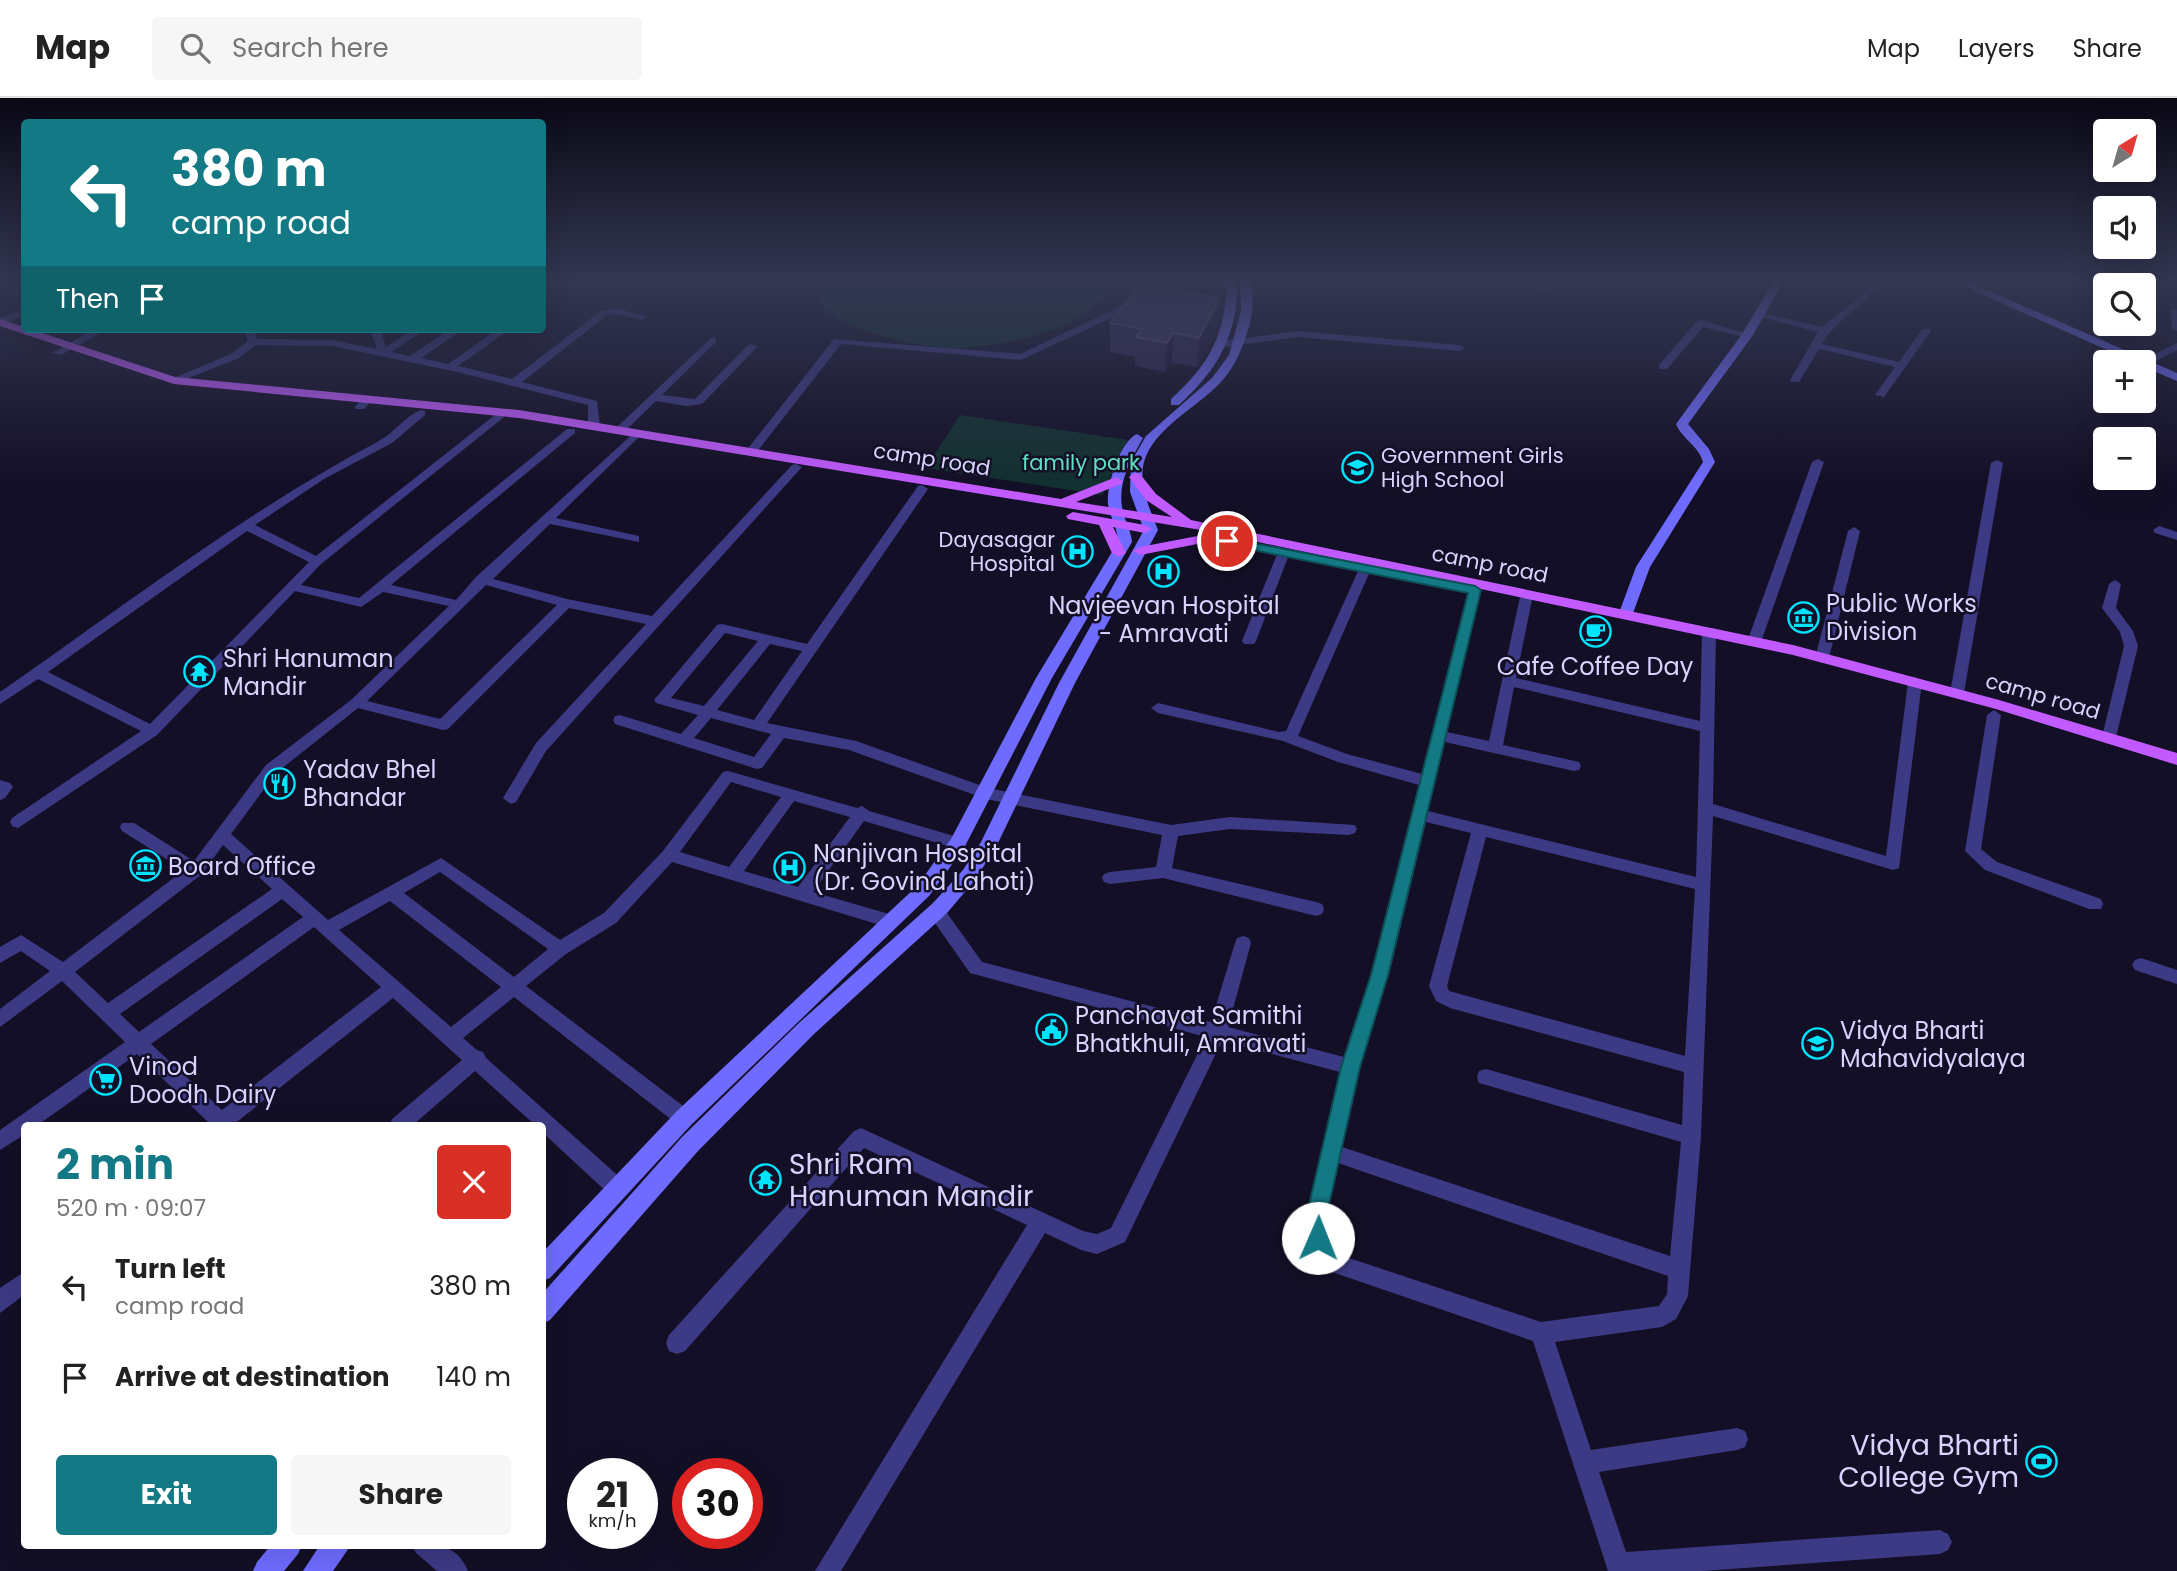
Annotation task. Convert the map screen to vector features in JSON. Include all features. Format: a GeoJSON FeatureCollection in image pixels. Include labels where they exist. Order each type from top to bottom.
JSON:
{"type":"FeatureCollection","features":[{"type":"Feature","properties":{"kind":"main road","name":"camp road"},"geometry":{"type":"LineString","coordinates":[[42,348],[165,387],[364,403],[421,413],[501,417],[571,431],[629,435],[751,451],[1062,502],[1115,519]]}},
{"type":"Feature","properties":{"kind":"main road","name":"camp road"},"geometry":{"type":"LineString","coordinates":[[76,348],[174,380],[364,403],[594,426],[629,435],[922,489],[1115,519],[1191,524],[1626,613],[1792,657],[1913,686],[1957,693],[2177,759]]}},
{"type":"Feature","properties":{"kind":"main road"},"geometry":{"type":"LineString","coordinates":[[1135,477],[1151,497],[1191,524]]}},
{"type":"Feature","properties":{"kind":"main road"},"geometry":{"type":"LineString","coordinates":[[1062,502],[1116,481]]}},
{"type":"Feature","properties":{"kind":"main road","name":"camp road"},"geometry":{"type":"LineString","coordinates":[[1148,523],[1208,538],[1754,642],[1822,658],[1994,715],[2177,769]]}},
{"type":"Feature","properties":{"kind":"main road"},"geometry":{"type":"LineString","coordinates":[[1140,551],[1208,538]]}},
{"type":"Feature","properties":{"kind":"street"},"geometry":{"type":"LineString","coordinates":[[57,353],[68,348]]}},
{"type":"Feature","properties":{"kind":"street"},"geometry":{"type":"LineString","coordinates":[[174,380],[235,356],[246,348]]}},
{"type":"Feature","properties":{"kind":"street"},"geometry":{"type":"LineString","coordinates":[[356,348],[454,368],[593,403],[594,426]]}},
{"type":"Feature","properties":{"kind":"street"},"geometry":{"type":"LineString","coordinates":[[381,348],[383,353]]}},
{"type":"Feature","properties":{"kind":"street"},"geometry":{"type":"LineString","coordinates":[[383,353],[391,348]]}},
{"type":"Feature","properties":{"kind":"street"},"geometry":{"type":"LineString","coordinates":[[413,359],[429,348]]}},
{"type":"Feature","properties":{"kind":"street"},"geometry":{"type":"LineString","coordinates":[[454,368],[480,348]]}},
{"type":"Feature","properties":{"kind":"street"},"geometry":{"type":"LineString","coordinates":[[454,368],[484,348]]}},
{"type":"Feature","properties":{"kind":"street"},"geometry":{"type":"LineString","coordinates":[[514,383],[559,348]]}},
{"type":"Feature","properties":{"kind":"street"},"geometry":{"type":"LineString","coordinates":[[0,1019],[196,870],[271,769],[356,703],[546,519],[629,435],[654,397],[704,348]]}},
{"type":"Feature","properties":{"kind":"street"},"geometry":{"type":"LineString","coordinates":[[654,397],[686,403],[698,402],[751,348]]}},
{"type":"Feature","properties":{"kind":"street"},"geometry":{"type":"LineString","coordinates":[[751,451],[833,348]]}},
{"type":"Feature","properties":{"kind":"street"},"geometry":{"type":"LineString","coordinates":[[915,348],[1021,357],[1040,348]]}},
{"type":"Feature","properties":{"kind":"street"},"geometry":{"type":"LineString","coordinates":[[546,1266],[684,1118],[923,891],[958,843],[1044,677],[1125,542],[1115,519],[1116,481],[1137,438],[1209,371],[1222,348]]}},
{"type":"Feature","properties":{"kind":"street"},"geometry":{"type":"LineString","coordinates":[[546,1307],[690,1144],[807,1028],[936,911],[980,860],[1067,683],[1140,551],[1148,523],[1134,487],[1139,457],[1149,439],[1222,377],[1240,348]]}},
{"type":"Feature","properties":{"kind":"street"},"geometry":{"type":"LineString","coordinates":[[1663,367],[1680,348]]}},
{"type":"Feature","properties":{"kind":"street"},"geometry":{"type":"LineString","coordinates":[[1626,613],[1643,567],[1709,462],[1707,454],[1688,436],[1682,424],[1738,348]]}},
{"type":"Feature","properties":{"kind":"street"},"geometry":{"type":"LineString","coordinates":[[1795,380],[1813,348]]}},
{"type":"Feature","properties":{"kind":"street"},"geometry":{"type":"LineString","coordinates":[[1827,348],[1900,365]]}},
{"type":"Feature","properties":{"kind":"street"},"geometry":{"type":"LineString","coordinates":[[1880,395],[1913,348]]}},
{"type":"Feature","properties":{"kind":"street"},"geometry":{"type":"LineString","coordinates":[[2156,356],[2173,348]]}},
{"type":"Feature","properties":{"kind":"street"},"geometry":{"type":"LineString","coordinates":[[2156,367],[2177,377]]}},
{"type":"Feature","properties":{"kind":"street"},"geometry":{"type":"LineString","coordinates":[[0,699],[320,477],[388,441],[421,413]]}},
{"type":"Feature","properties":{"kind":"street"},"geometry":{"type":"LineString","coordinates":[[18,822],[152,731],[317,561],[501,417]]}},
{"type":"Feature","properties":{"kind":"street"},"geometry":{"type":"LineString","coordinates":[[290,586],[361,603],[571,431]]}},
{"type":"Feature","properties":{"kind":"street"},"geometry":{"type":"LineString","coordinates":[[1754,642],[1818,462]]}},
{"type":"Feature","properties":{"kind":"street"},"geometry":{"type":"LineString","coordinates":[[1957,693],[1997,463]]}},
{"type":"Feature","properties":{"kind":"street"},"geometry":{"type":"LineString","coordinates":[[511,797],[541,747],[796,467]]}},
{"type":"Feature","properties":{"kind":"street"},"geometry":{"type":"LineString","coordinates":[[757,726],[922,489]]}},
{"type":"Feature","properties":{"kind":"street"},"geometry":{"type":"LineString","coordinates":[[546,519],[635,538]]}},
{"type":"Feature","properties":{"kind":"street"},"geometry":{"type":"LineString","coordinates":[[247,526],[317,561]]}},
{"type":"Feature","properties":{"kind":"street"},"geometry":{"type":"LineString","coordinates":[[2159,530],[2177,536]]}},
{"type":"Feature","properties":{"kind":"street"},"geometry":{"type":"LineString","coordinates":[[1822,658],[1854,531]]}},
{"type":"Feature","properties":{"kind":"street"},"geometry":{"type":"LineString","coordinates":[[1249,641],[1284,552]]}},
{"type":"Feature","properties":{"kind":"street"},"geometry":{"type":"LineString","coordinates":[[1286,737],[1294,733],[1365,569]]}},
{"type":"Feature","properties":{"kind":"street"},"geometry":{"type":"LineString","coordinates":[[481,580],[566,603],[654,621]]}},
{"type":"Feature","properties":{"kind":"street"},"geometry":{"type":"LineString","coordinates":[[2109,737],[2131,646],[2126,631],[2109,608],[2115,584]]}},
{"type":"Feature","properties":{"kind":"street"},"geometry":{"type":"LineString","coordinates":[[380,587],[456,604]]}},
{"type":"Feature","properties":{"kind":"street"},"geometry":{"type":"LineString","coordinates":[[1475,590],[1380,975],[1350,1067],[1316,1218],[1318,1238],[1339,1265],[1541,1333],[1662,1316],[1674,1306],[1691,1136],[1707,808],[1709,635]]}},
{"type":"Feature","properties":{"kind":"street"},"geometry":{"type":"LineString","coordinates":[[1495,747],[1525,600]]}},
{"type":"Feature","properties":{"kind":"street"},"geometry":{"type":"LineString","coordinates":[[356,703],[443,725],[566,603]]}},
{"type":"Feature","properties":{"kind":"street"},"geometry":{"type":"LineString","coordinates":[[811,649],[722,628],[661,699],[780,732],[851,745],[986,793],[1171,831],[1230,823],[1349,829]]}},
{"type":"Feature","properties":{"kind":"street"},"geometry":{"type":"LineString","coordinates":[[684,741],[767,639]]}},
{"type":"Feature","properties":{"kind":"street"},"geometry":{"type":"LineString","coordinates":[[38,673],[152,731]]}},
{"type":"Feature","properties":{"kind":"street"},"geometry":{"type":"LineString","coordinates":[[1509,681],[1708,728]]}},
{"type":"Feature","properties":{"kind":"street"},"geometry":{"type":"LineString","coordinates":[[1707,808],[1892,864],[1913,686]]}},
{"type":"Feature","properties":{"kind":"street"},"geometry":{"type":"LineString","coordinates":[[1158,708],[1286,737],[1343,758],[1426,781]]}},
{"type":"Feature","properties":{"kind":"street"},"geometry":{"type":"LineString","coordinates":[[1994,715],[1973,851],[1992,866],[2095,904]]}},
{"type":"Feature","properties":{"kind":"street"},"geometry":{"type":"LineString","coordinates":[[620,720],[757,764],[780,732]]}},
{"type":"Feature","properties":{"kind":"street"},"geometry":{"type":"LineString","coordinates":[[1438,735],[1574,766]]}},
{"type":"Feature","properties":{"kind":"street"},"geometry":{"type":"LineString","coordinates":[[452,1037],[560,949],[603,923],[669,855],[728,776],[862,812],[958,843]]}},
{"type":"Feature","properties":{"kind":"street"},"geometry":{"type":"LineString","coordinates":[[0,786],[5,787],[0,794]]}},
{"type":"Feature","properties":{"kind":"street"},"geometry":{"type":"LineString","coordinates":[[732,875],[792,793]]}},
{"type":"Feature","properties":{"kind":"street"},"geometry":{"type":"LineString","coordinates":[[801,896],[862,812]]}},
{"type":"Feature","properties":{"kind":"street"},"geometry":{"type":"LineString","coordinates":[[1421,815],[1704,885]]}},
{"type":"Feature","properties":{"kind":"street"},"geometry":{"type":"LineString","coordinates":[[128,827],[196,870]]}},
{"type":"Feature","properties":{"kind":"street"},"geometry":{"type":"LineString","coordinates":[[1480,829],[1438,986],[1442,996],[1694,1067]]}},
{"type":"Feature","properties":{"kind":"street"},"geometry":{"type":"LineString","coordinates":[[1163,872],[1171,831]]}},
{"type":"Feature","properties":{"kind":"street"},"geometry":{"type":"LineString","coordinates":[[222,835],[393,988],[477,1058],[546,1122]]}},
{"type":"Feature","properties":{"kind":"street"},"geometry":{"type":"LineString","coordinates":[[669,855],[890,921]]}},
{"type":"Feature","properties":{"kind":"street"},"geometry":{"type":"LineString","coordinates":[[27,1122],[136,1044],[320,924],[391,892],[441,864],[560,949]]}},
{"type":"Feature","properties":{"kind":"street"},"geometry":{"type":"LineString","coordinates":[[1110,878],[1163,872],[1316,909]]}},
{"type":"Feature","properties":{"kind":"street"},"geometry":{"type":"LineString","coordinates":[[107,1013],[283,890]]}},
{"type":"Feature","properties":{"kind":"street"},"geometry":{"type":"LineString","coordinates":[[391,892],[684,1118]]}},
{"type":"Feature","properties":{"kind":"street"},"geometry":{"type":"LineString","coordinates":[[936,911],[976,968],[1350,1067]]}},
{"type":"Feature","properties":{"kind":"street"},"geometry":{"type":"LineString","coordinates":[[0,956],[21,942],[63,971],[218,1122]]}},
{"type":"Feature","properties":{"kind":"street"},"geometry":{"type":"LineString","coordinates":[[677,1343],[861,1137],[1081,1240],[1097,1244],[1118,1235],[1217,1032],[1243,943]]}},
{"type":"Feature","properties":{"kind":"street"},"geometry":{"type":"LineString","coordinates":[[2141,965],[2177,977]]}},
{"type":"Feature","properties":{"kind":"street"},"geometry":{"type":"LineString","coordinates":[[223,1122],[393,988]]}},
{"type":"Feature","properties":{"kind":"street"},"geometry":{"type":"LineString","coordinates":[[402,1122],[477,1058]]}},
{"type":"Feature","properties":{"kind":"street"},"geometry":{"type":"LineString","coordinates":[[1486,1077],[1691,1136]]}},
{"type":"Feature","properties":{"kind":"street"},"geometry":{"type":"LineString","coordinates":[[546,1122],[617,1188]]}},
{"type":"Feature","properties":{"kind":"street"},"geometry":{"type":"LineString","coordinates":[[0,1141],[21,1126]]}},
{"type":"Feature","properties":{"kind":"street"},"geometry":{"type":"LineString","coordinates":[[1331,1152],[1679,1269]]}},
{"type":"Feature","properties":{"kind":"street"},"geometry":{"type":"LineString","coordinates":[[827,1571],[1042,1220]]}},
{"type":"Feature","properties":{"kind":"street"},"geometry":{"type":"LineString","coordinates":[[1541,1333],[1619,1568],[1703,1565],[1940,1542]]}},
{"type":"Feature","properties":{"kind":"street"},"geometry":{"type":"LineString","coordinates":[[1584,1463],[1737,1438]]}},
{"type":"Feature","properties":{"kind":"street"},"geometry":{"type":"LineString","coordinates":[[266,1571],[285,1549]]}},
{"type":"Feature","properties":{"kind":"street"},"geometry":{"type":"LineString","coordinates":[[316,1571],[335,1549]]}},
{"type":"Feature","properties":{"kind":"street"},"geometry":{"type":"LineString","coordinates":[[429,1549],[456,1571]]}},
{"type":"Feature","properties":{"kind":"green space","name":"family park"},"geometry":{"type":"Polygon","coordinates":[[[960,415],[1128,440],[1102,495],[926,468],[960,415]]]}},
{"type":"Feature","properties":{"kind":"place","name":"Government Girls High School"},"geometry":{"type":"Point","coordinates":[1358,467]}},
{"type":"Feature","properties":{"kind":"place","name":"Dayasagar Hospital"},"geometry":{"type":"Point","coordinates":[1078,551]}},
{"type":"Feature","properties":{"kind":"place","name":"Navjeevan Hospital - Amravati"},"geometry":{"type":"Point","coordinates":[1164,571]}},
{"type":"Feature","properties":{"kind":"place","name":"Public Works Division"},"geometry":{"type":"Point","coordinates":[1803,617]}},
{"type":"Feature","properties":{"kind":"place","name":"Cafe Coffee Day"},"geometry":{"type":"Point","coordinates":[1595,632]}},
{"type":"Feature","properties":{"kind":"place","name":"Shri Hanuman Mandir"},"geometry":{"type":"Point","coordinates":[200,672]}},
{"type":"Feature","properties":{"kind":"place","name":"Yadav Bhel Bhandar"},"geometry":{"type":"Point","coordinates":[280,783]}},
{"type":"Feature","properties":{"kind":"place","name":"Board Office"},"geometry":{"type":"Point","coordinates":[145,866]}},
{"type":"Feature","properties":{"kind":"place","name":"Nanjivan Hospital (Dr. Govind Lahoti)"},"geometry":{"type":"Point","coordinates":[790,867]}},
{"type":"Feature","properties":{"kind":"place","name":"Panchayat Samithi Bhatkhuli, Amravati"},"geometry":{"type":"Point","coordinates":[1052,1029]}},
{"type":"Feature","properties":{"kind":"place","name":"Vidya Bharti Mahavidyalaya"},"geometry":{"type":"Point","coordinates":[1817,1044]}},
{"type":"Feature","properties":{"kind":"place","name":"Vinod Doodh Dairy"},"geometry":{"type":"Point","coordinates":[106,1080]}},
{"type":"Feature","properties":{"kind":"place","name":"Shri Ram Hanuman Mandir"},"geometry":{"type":"Point","coordinates":[766,1180]}},
{"type":"Feature","properties":{"kind":"place","name":"Vidya Bharti College Gym"},"geometry":{"type":"Point","coordinates":[2042,1461]}},
{"type":"Feature","properties":{"kind":"route"},"geometry":{"type":"LineString","coordinates":[[1227,541],[1475,590],[1380,975],[1350,1067],[1316,1218],[1318,1238]]}}]}
